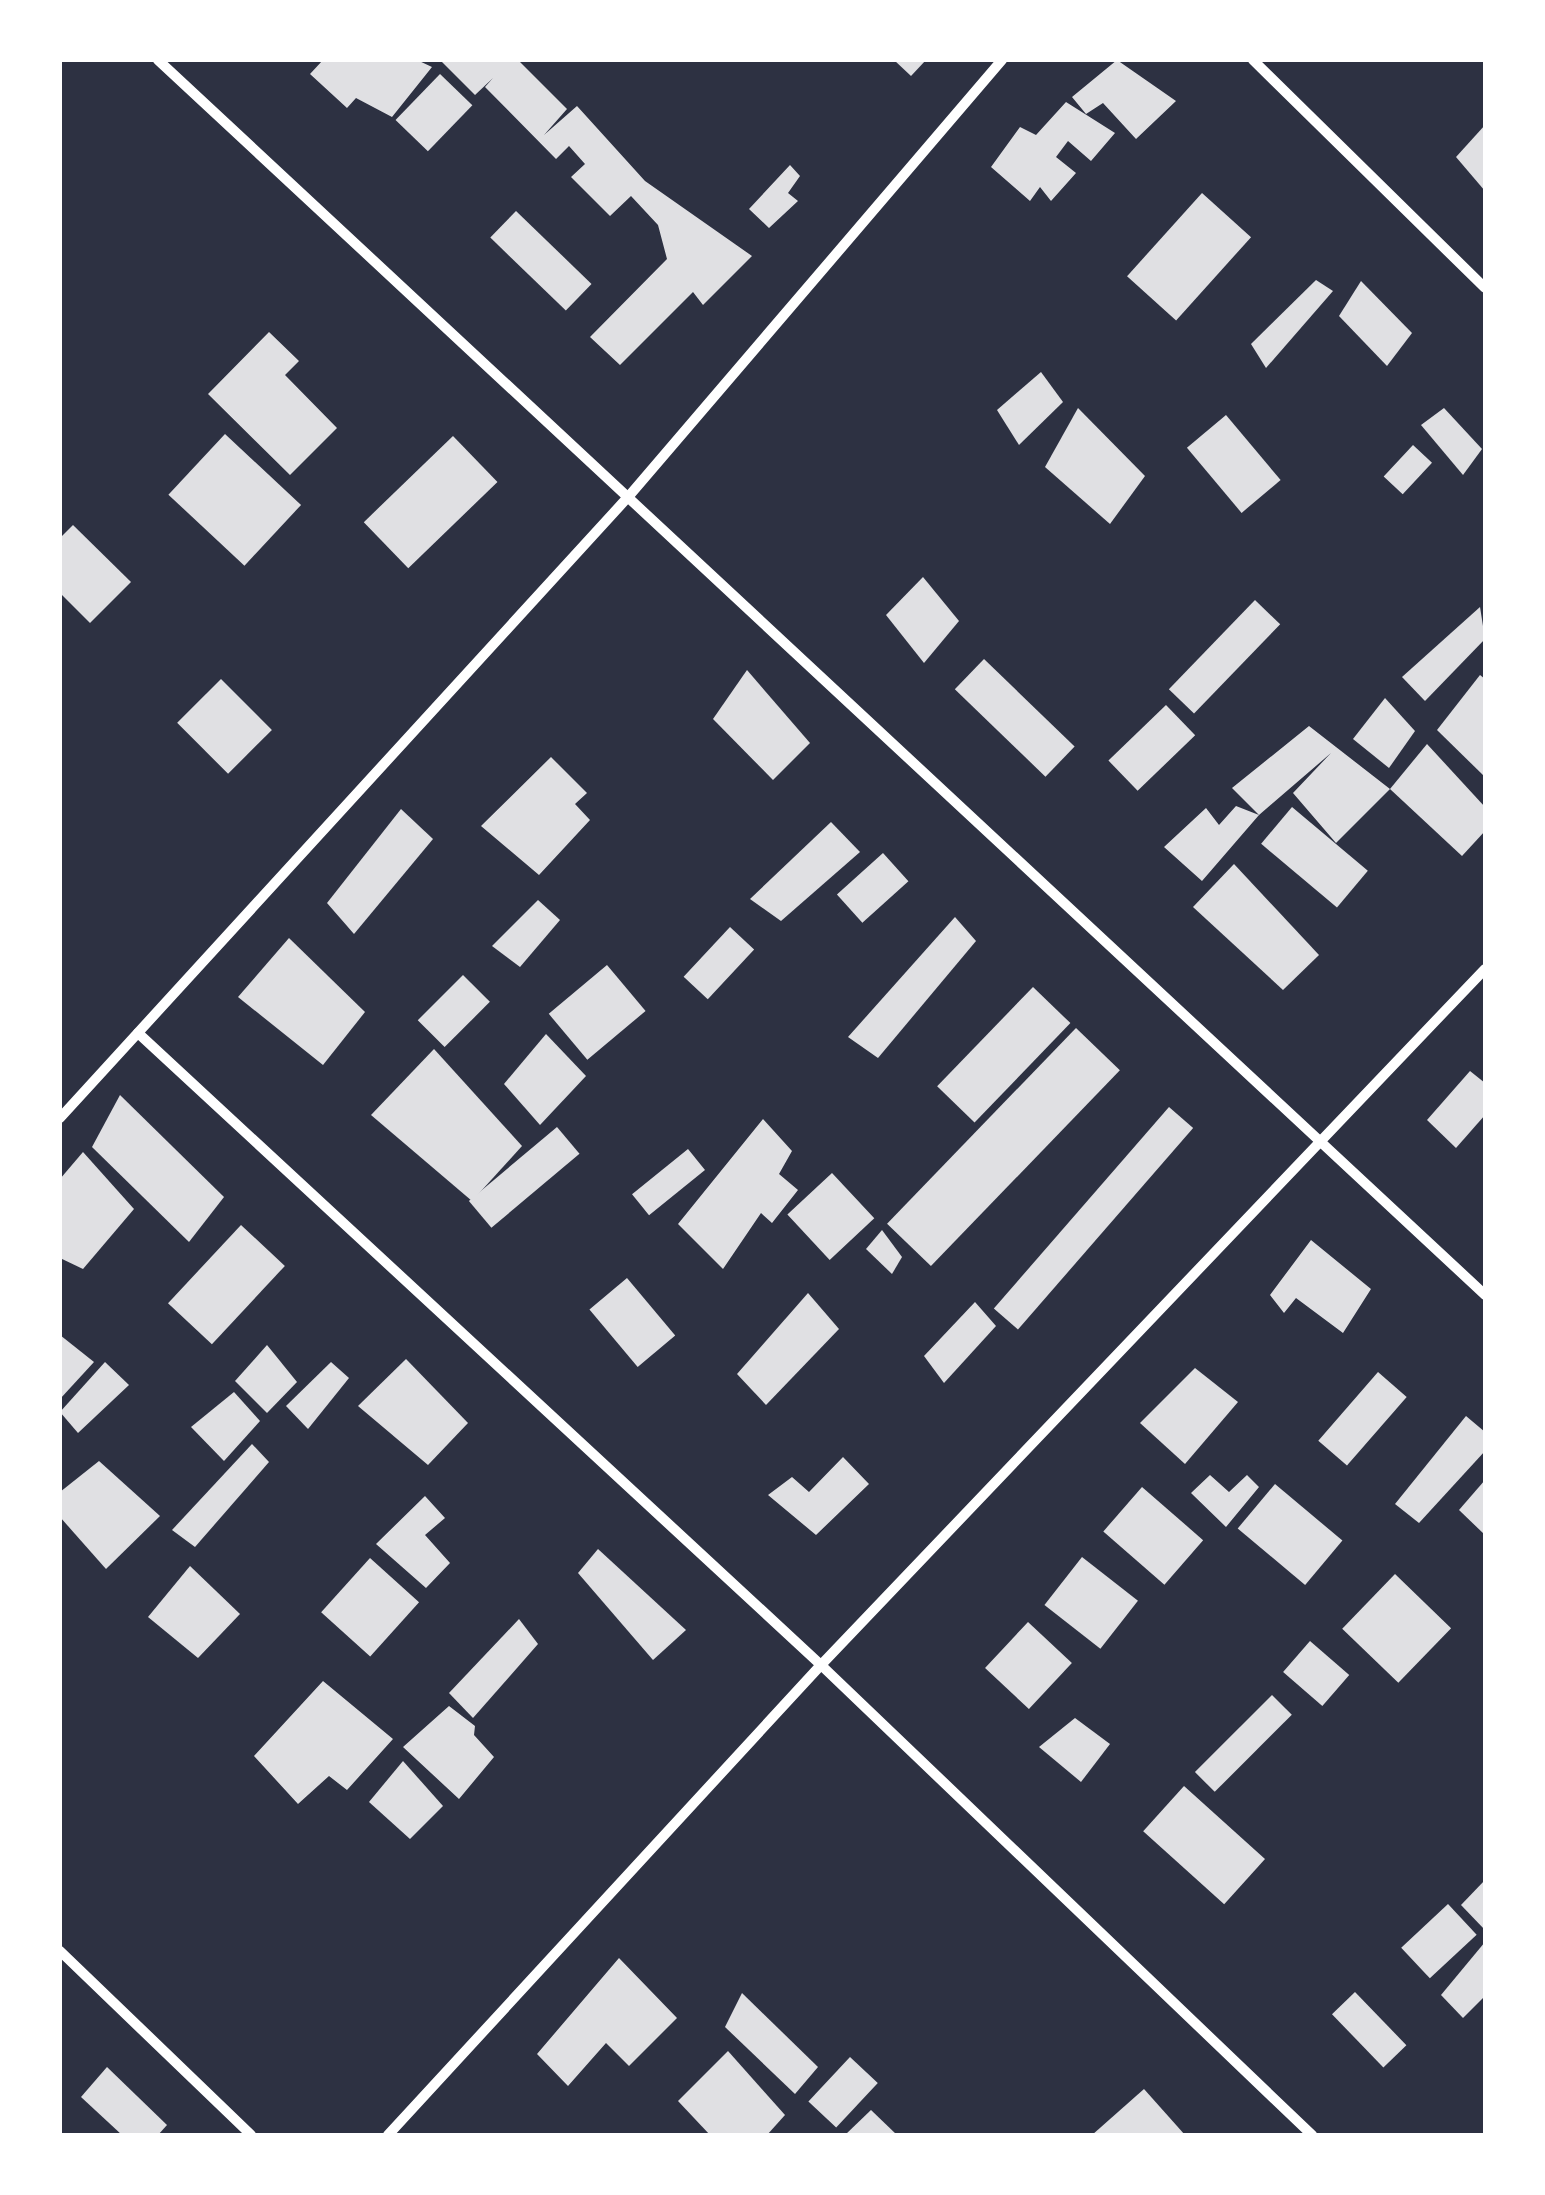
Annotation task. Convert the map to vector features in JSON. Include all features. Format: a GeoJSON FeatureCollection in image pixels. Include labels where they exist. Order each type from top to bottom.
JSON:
{"type":"FeatureCollection","features":[{"type":"Feature","properties":{"kind":"street"},"geometry":{"type":"LineString","coordinates":[[158,60],[1325,1140],[1485,1295]]}},
{"type":"Feature","properties":{"kind":"street"},"geometry":{"type":"LineString","coordinates":[[60,1118],[629,496],[1002,60]]}},
{"type":"Feature","properties":{"kind":"street"},"geometry":{"type":"LineString","coordinates":[[1252,60],[1485,288]]}},
{"type":"Feature","properties":{"kind":"street"},"geometry":{"type":"LineString","coordinates":[[388,2135],[822,1665],[1485,969]]}},
{"type":"Feature","properties":{"kind":"street"},"geometry":{"type":"LineString","coordinates":[[138,1033],[822,1665],[1312,2135]]}},
{"type":"Feature","properties":{"kind":"street"},"geometry":{"type":"LineString","coordinates":[[60,1951],[250,2135]]}},
{"type":"Feature","properties":{"kind":"building"},"geometry":{"type":"Polygon","coordinates":[[[323,60],[417,60],[432,67],[392,117],[356,98],[347,108],[310,74],[323,60]]]}},
{"type":"Feature","properties":{"kind":"building"},"geometry":{"type":"Polygon","coordinates":[[[440,60],[518,60],[567,109],[544,135],[577,106],[645,181],[752,256],[703,305],[693,292],[620,365],[590,337],[667,259],[658,225],[631,196],[610,216],[571,177],[585,164],[569,146],[556,159],[485,87],[493,78],[475,95],[440,60]]]}},
{"type":"Feature","properties":{"kind":"building"},"geometry":{"type":"Polygon","coordinates":[[[894,60],[926,60],[911,76],[894,60]]]}},
{"type":"Feature","properties":{"kind":"building"},"geometry":{"type":"Polygon","coordinates":[[[1117,60],[1176,101],[1136,139],[1103,103],[1086,114],[1072,97],[1117,60]]]}},
{"type":"Feature","properties":{"kind":"building"},"geometry":{"type":"Polygon","coordinates":[[[440,74],[472,105],[428,151],[396,120],[440,74]]]}},
{"type":"Feature","properties":{"kind":"building"},"geometry":{"type":"Polygon","coordinates":[[[1066,102],[1115,133],[1091,161],[1068,141],[1056,157],[1076,173],[1051,201],[1040,187],[1030,201],[991,167],[1020,127],[1036,135],[1066,102]]]}},
{"type":"Feature","properties":{"kind":"building"},"geometry":{"type":"Polygon","coordinates":[[[1485,125],[1485,191],[1456,157],[1485,125]]]}},
{"type":"Feature","properties":{"kind":"building"},"geometry":{"type":"Polygon","coordinates":[[[790,165],[800,176],[788,193],[798,201],[769,228],[749,209],[790,165]]]}},
{"type":"Feature","properties":{"kind":"building"},"geometry":{"type":"Polygon","coordinates":[[[1202,193],[1251,237],[1176,320],[1127,276],[1202,193]]]}},
{"type":"Feature","properties":{"kind":"building"},"geometry":{"type":"Polygon","coordinates":[[[516,211],[592,284],[566,311],[490,238],[516,211]]]}},
{"type":"Feature","properties":{"kind":"building"},"geometry":{"type":"Polygon","coordinates":[[[1316,280],[1333,291],[1266,368],[1251,344],[1316,280]]]}},
{"type":"Feature","properties":{"kind":"building"},"geometry":{"type":"Polygon","coordinates":[[[1361,281],[1412,333],[1387,366],[1339,316],[1361,281]]]}},
{"type":"Feature","properties":{"kind":"building"},"geometry":{"type":"Polygon","coordinates":[[[269,332],[299,361],[285,375],[337,428],[290,475],[208,394],[269,332]]]}},
{"type":"Feature","properties":{"kind":"building"},"geometry":{"type":"Polygon","coordinates":[[[1041,372],[1063,402],[1019,445],[997,410],[1041,372]]]}},
{"type":"Feature","properties":{"kind":"building"},"geometry":{"type":"Polygon","coordinates":[[[1078,408],[1145,476],[1110,524],[1045,467],[1078,408]]]}},
{"type":"Feature","properties":{"kind":"building"},"geometry":{"type":"Polygon","coordinates":[[[1444,408],[1482,449],[1463,475],[1421,425],[1444,408]]]}},
{"type":"Feature","properties":{"kind":"building"},"geometry":{"type":"Polygon","coordinates":[[[1226,415],[1281,480],[1242,513],[1187,448],[1226,415]]]}},
{"type":"Feature","properties":{"kind":"building"},"geometry":{"type":"Polygon","coordinates":[[[225,434],[301,505],[244,566],[168,495],[225,434]]]}},
{"type":"Feature","properties":{"kind":"building"},"geometry":{"type":"Polygon","coordinates":[[[453,436],[497,482],[408,568],[364,522],[453,436]]]}},
{"type":"Feature","properties":{"kind":"building"},"geometry":{"type":"Polygon","coordinates":[[[1413,445],[1432,463],[1403,494],[1384,476],[1413,445]]]}},
{"type":"Feature","properties":{"kind":"building"},"geometry":{"type":"Polygon","coordinates":[[[73,525],[131,582],[90,623],[60,593],[60,538],[73,525]]]}},
{"type":"Feature","properties":{"kind":"building"},"geometry":{"type":"Polygon","coordinates":[[[923,577],[959,621],[924,663],[886,615],[923,577]]]}},
{"type":"Feature","properties":{"kind":"building"},"geometry":{"type":"Polygon","coordinates":[[[1255,600],[1280,624],[1194,714],[1169,689],[1255,600]]]}},
{"type":"Feature","properties":{"kind":"building"},"geometry":{"type":"Polygon","coordinates":[[[1480,607],[1485,639],[1425,701],[1402,677],[1480,607]]]}},
{"type":"Feature","properties":{"kind":"building"},"geometry":{"type":"Polygon","coordinates":[[[984,659],[1075,747],[1045,777],[955,689],[984,659]]]}},
{"type":"Feature","properties":{"kind":"building"},"geometry":{"type":"Polygon","coordinates":[[[747,670],[810,743],[773,780],[713,719],[747,670]]]}},
{"type":"Feature","properties":{"kind":"building"},"geometry":{"type":"Polygon","coordinates":[[[1480,675],[1485,679],[1485,777],[1437,730],[1480,675]]]}},
{"type":"Feature","properties":{"kind":"building"},"geometry":{"type":"Polygon","coordinates":[[[221,679],[272,730],[228,774],[177,723],[221,679]]]}},
{"type":"Feature","properties":{"kind":"building"},"geometry":{"type":"Polygon","coordinates":[[[1385,698],[1415,731],[1389,768],[1353,739],[1385,698]]]}},
{"type":"Feature","properties":{"kind":"building"},"geometry":{"type":"Polygon","coordinates":[[[1166,705],[1195,735],[1138,791],[1108,761],[1166,705]]]}},
{"type":"Feature","properties":{"kind":"building"},"geometry":{"type":"Polygon","coordinates":[[[1309,726],[1390,789],[1336,843],[1293,793],[1331,753],[1259,815],[1232,788],[1309,726]]]}},
{"type":"Feature","properties":{"kind":"building"},"geometry":{"type":"Polygon","coordinates":[[[1427,744],[1485,807],[1485,831],[1462,856],[1390,789],[1427,744]]]}},
{"type":"Feature","properties":{"kind":"building"},"geometry":{"type":"Polygon","coordinates":[[[551,757],[587,793],[575,804],[590,820],[539,875],[481,826],[551,757]]]}},
{"type":"Feature","properties":{"kind":"building"},"geometry":{"type":"Polygon","coordinates":[[[1236,806],[1259,815],[1202,881],[1164,847],[1206,808],[1219,825],[1236,806]]]}},
{"type":"Feature","properties":{"kind":"building"},"geometry":{"type":"Polygon","coordinates":[[[1292,807],[1368,871],[1337,907],[1261,844],[1292,807]]]}},
{"type":"Feature","properties":{"kind":"building"},"geometry":{"type":"Polygon","coordinates":[[[401,809],[433,839],[354,934],[327,903],[401,809]]]}},
{"type":"Feature","properties":{"kind":"building"},"geometry":{"type":"Polygon","coordinates":[[[831,822],[860,852],[781,921],[750,899],[831,822]]]}},
{"type":"Feature","properties":{"kind":"building"},"geometry":{"type":"Polygon","coordinates":[[[883,853],[908,881],[862,923],[837,894],[883,853]]]}},
{"type":"Feature","properties":{"kind":"building"},"geometry":{"type":"Polygon","coordinates":[[[1234,864],[1319,955],[1283,990],[1193,907],[1234,864]]]}},
{"type":"Feature","properties":{"kind":"building"},"geometry":{"type":"Polygon","coordinates":[[[538,900],[560,920],[520,967],[492,946],[538,900]]]}},
{"type":"Feature","properties":{"kind":"building"},"geometry":{"type":"Polygon","coordinates":[[[955,917],[976,941],[878,1058],[848,1037],[955,917]]]}},
{"type":"Feature","properties":{"kind":"building"},"geometry":{"type":"Polygon","coordinates":[[[730,927],[754,950],[708,999],[684,977],[730,927]]]}},
{"type":"Feature","properties":{"kind":"building"},"geometry":{"type":"Polygon","coordinates":[[[289,938],[365,1012],[323,1065],[238,997],[289,938]]]}},
{"type":"Feature","properties":{"kind":"building"},"geometry":{"type":"Polygon","coordinates":[[[607,965],[646,1011],[587,1060],[549,1014],[607,965]]]}},
{"type":"Feature","properties":{"kind":"building"},"geometry":{"type":"Polygon","coordinates":[[[463,975],[490,1002],[445,1047],[418,1020],[463,975]]]}},
{"type":"Feature","properties":{"kind":"building"},"geometry":{"type":"Polygon","coordinates":[[[1033,987],[1070,1023],[975,1122],[937,1086],[1033,987]]]}},
{"type":"Feature","properties":{"kind":"building"},"geometry":{"type":"Polygon","coordinates":[[[1076,1028],[1120,1070],[931,1266],[887,1224],[1076,1028]]]}},
{"type":"Feature","properties":{"kind":"building"},"geometry":{"type":"Polygon","coordinates":[[[546,1034],[586,1076],[540,1125],[504,1084],[546,1034]]]}},
{"type":"Feature","properties":{"kind":"building"},"geometry":{"type":"Polygon","coordinates":[[[434,1049],[522,1146],[472,1201],[371,1115],[434,1049]]]}},
{"type":"Feature","properties":{"kind":"building"},"geometry":{"type":"Polygon","coordinates":[[[1470,1071],[1485,1083],[1485,1115],[1456,1148],[1427,1120],[1470,1071]]]}},
{"type":"Feature","properties":{"kind":"building"},"geometry":{"type":"Polygon","coordinates":[[[120,1095],[224,1197],[189,1242],[92,1147],[120,1095]]]}},
{"type":"Feature","properties":{"kind":"building"},"geometry":{"type":"Polygon","coordinates":[[[1169,1107],[1193,1128],[1018,1330],[994,1309],[1169,1107]]]}},
{"type":"Feature","properties":{"kind":"building"},"geometry":{"type":"Polygon","coordinates":[[[763,1119],[792,1151],[779,1174],[798,1190],[772,1223],[761,1213],[723,1269],[678,1224],[763,1119]]]}},
{"type":"Feature","properties":{"kind":"building"},"geometry":{"type":"Polygon","coordinates":[[[557,1127],[579,1154],[491,1228],[469,1201],[557,1127]]]}},
{"type":"Feature","properties":{"kind":"building"},"geometry":{"type":"Polygon","coordinates":[[[688,1149],[705,1170],[649,1215],[632,1194],[688,1149]]]}},
{"type":"Feature","properties":{"kind":"building"},"geometry":{"type":"Polygon","coordinates":[[[83,1152],[134,1209],[83,1269],[60,1258],[60,1179],[83,1152]]]}},
{"type":"Feature","properties":{"kind":"building"},"geometry":{"type":"Polygon","coordinates":[[[832,1173],[874,1218],[830,1260],[787,1215],[832,1173]]]}},
{"type":"Feature","properties":{"kind":"building"},"geometry":{"type":"Polygon","coordinates":[[[241,1225],[285,1266],[212,1344],[168,1303],[241,1225]]]}},
{"type":"Feature","properties":{"kind":"building"},"geometry":{"type":"Polygon","coordinates":[[[882,1230],[902,1257],[892,1274],[866,1249],[882,1230]]]}},
{"type":"Feature","properties":{"kind":"building"},"geometry":{"type":"Polygon","coordinates":[[[1311,1240],[1371,1289],[1343,1333],[1296,1298],[1284,1313],[1270,1295],[1311,1240]]]}},
{"type":"Feature","properties":{"kind":"building"},"geometry":{"type":"Polygon","coordinates":[[[627,1278],[675,1335],[638,1367],[589,1309],[627,1278]]]}},
{"type":"Feature","properties":{"kind":"building"},"geometry":{"type":"Polygon","coordinates":[[[808,1293],[839,1329],[766,1405],[737,1374],[808,1293]]]}},
{"type":"Feature","properties":{"kind":"building"},"geometry":{"type":"Polygon","coordinates":[[[975,1302],[996,1326],[944,1383],[924,1356],[975,1302]]]}},
{"type":"Feature","properties":{"kind":"building"},"geometry":{"type":"Polygon","coordinates":[[[60,1335],[94,1362],[60,1399],[60,1335]]]}},
{"type":"Feature","properties":{"kind":"building"},"geometry":{"type":"Polygon","coordinates":[[[267,1345],[297,1382],[267,1413],[235,1381],[267,1345]]]}},
{"type":"Feature","properties":{"kind":"building"},"geometry":{"type":"Polygon","coordinates":[[[406,1359],[468,1423],[428,1465],[358,1406],[406,1359]]]}},
{"type":"Feature","properties":{"kind":"building"},"geometry":{"type":"Polygon","coordinates":[[[105,1362],[129,1385],[78,1433],[60,1412],[105,1362]]]}},
{"type":"Feature","properties":{"kind":"building"},"geometry":{"type":"Polygon","coordinates":[[[331,1362],[349,1378],[308,1429],[286,1406],[331,1362]]]}},
{"type":"Feature","properties":{"kind":"building"},"geometry":{"type":"Polygon","coordinates":[[[1195,1368],[1238,1402],[1185,1464],[1140,1423],[1195,1368]]]}},
{"type":"Feature","properties":{"kind":"building"},"geometry":{"type":"Polygon","coordinates":[[[1378,1372],[1407,1397],[1347,1466],[1318,1441],[1378,1372]]]}},
{"type":"Feature","properties":{"kind":"building"},"geometry":{"type":"Polygon","coordinates":[[[234,1392],[260,1421],[224,1461],[191,1427],[234,1392]]]}},
{"type":"Feature","properties":{"kind":"building"},"geometry":{"type":"Polygon","coordinates":[[[1466,1416],[1485,1432],[1485,1451],[1419,1523],[1395,1504],[1466,1416]]]}},
{"type":"Feature","properties":{"kind":"building"},"geometry":{"type":"Polygon","coordinates":[[[252,1444],[269,1462],[195,1547],[172,1530],[252,1444]]]}},
{"type":"Feature","properties":{"kind":"building"},"geometry":{"type":"Polygon","coordinates":[[[843,1457],[869,1484],[816,1535],[768,1495],[792,1477],[809,1492],[843,1457]]]}},
{"type":"Feature","properties":{"kind":"building"},"geometry":{"type":"Polygon","coordinates":[[[99,1461],[160,1516],[106,1569],[60,1517],[60,1492],[99,1461]]]}},
{"type":"Feature","properties":{"kind":"building"},"geometry":{"type":"Polygon","coordinates":[[[1210,1475],[1229,1492],[1247,1475],[1259,1487],[1226,1527],[1191,1493],[1210,1475]]]}},
{"type":"Feature","properties":{"kind":"building"},"geometry":{"type":"Polygon","coordinates":[[[1485,1480],[1485,1535],[1459,1510],[1485,1480]]]}},
{"type":"Feature","properties":{"kind":"building"},"geometry":{"type":"Polygon","coordinates":[[[1275,1484],[1342,1541],[1305,1585],[1238,1528],[1275,1484]]]}},
{"type":"Feature","properties":{"kind":"building"},"geometry":{"type":"Polygon","coordinates":[[[1142,1487],[1203,1540],[1164,1585],[1103,1532],[1142,1487]]]}},
{"type":"Feature","properties":{"kind":"building"},"geometry":{"type":"Polygon","coordinates":[[[425,1496],[445,1518],[425,1535],[450,1563],[426,1588],[376,1544],[425,1496]]]}},
{"type":"Feature","properties":{"kind":"building"},"geometry":{"type":"Polygon","coordinates":[[[598,1549],[686,1630],[653,1660],[578,1573],[598,1549]]]}},
{"type":"Feature","properties":{"kind":"building"},"geometry":{"type":"Polygon","coordinates":[[[1082,1557],[1138,1601],[1100,1649],[1044,1605],[1082,1557]]]}},
{"type":"Feature","properties":{"kind":"building"},"geometry":{"type":"Polygon","coordinates":[[[370,1558],[419,1602],[370,1656],[321,1612],[370,1558]]]}},
{"type":"Feature","properties":{"kind":"building"},"geometry":{"type":"Polygon","coordinates":[[[190,1566],[240,1614],[198,1658],[148,1617],[190,1566]]]}},
{"type":"Feature","properties":{"kind":"building"},"geometry":{"type":"Polygon","coordinates":[[[1395,1574],[1451,1628],[1398,1683],[1342,1629],[1395,1574]]]}},
{"type":"Feature","properties":{"kind":"building"},"geometry":{"type":"Polygon","coordinates":[[[519,1619],[538,1644],[473,1718],[449,1693],[519,1619]]]}},
{"type":"Feature","properties":{"kind":"building"},"geometry":{"type":"Polygon","coordinates":[[[1028,1622],[1072,1663],[1029,1709],[985,1668],[1028,1622]]]}},
{"type":"Feature","properties":{"kind":"building"},"geometry":{"type":"Polygon","coordinates":[[[1310,1641],[1349,1675],[1322,1706],[1283,1672],[1310,1641]]]}},
{"type":"Feature","properties":{"kind":"building"},"geometry":{"type":"Polygon","coordinates":[[[323,1681],[393,1739],[347,1790],[329,1776],[298,1804],[254,1756],[323,1681]]]}},
{"type":"Feature","properties":{"kind":"building"},"geometry":{"type":"Polygon","coordinates":[[[1272,1695],[1292,1715],[1215,1792],[1195,1772],[1272,1695]]]}},
{"type":"Feature","properties":{"kind":"building"},"geometry":{"type":"Polygon","coordinates":[[[449,1706],[475,1726],[474,1735],[494,1757],[459,1799],[403,1747],[449,1706]]]}},
{"type":"Feature","properties":{"kind":"building"},"geometry":{"type":"Polygon","coordinates":[[[1075,1718],[1110,1744],[1081,1782],[1039,1747],[1075,1718]]]}},
{"type":"Feature","properties":{"kind":"building"},"geometry":{"type":"Polygon","coordinates":[[[403,1761],[443,1806],[410,1839],[369,1802],[403,1761]]]}},
{"type":"Feature","properties":{"kind":"building"},"geometry":{"type":"Polygon","coordinates":[[[1184,1786],[1265,1859],[1224,1904],[1143,1831],[1184,1786]]]}},
{"type":"Feature","properties":{"kind":"building"},"geometry":{"type":"Polygon","coordinates":[[[1485,1880],[1485,1930],[1461,1905],[1485,1880]]]}},
{"type":"Feature","properties":{"kind":"building"},"geometry":{"type":"Polygon","coordinates":[[[1448,1904],[1477,1935],[1430,1978],[1401,1948],[1448,1904]]]}},
{"type":"Feature","properties":{"kind":"building"},"geometry":{"type":"Polygon","coordinates":[[[1485,1942],[1485,1996],[1463,2018],[1441,1995],[1485,1942]]]}},
{"type":"Feature","properties":{"kind":"building"},"geometry":{"type":"Polygon","coordinates":[[[619,1958],[677,2018],[629,2066],[606,2043],[568,2086],[537,2054],[619,1958]]]}},
{"type":"Feature","properties":{"kind":"building"},"geometry":{"type":"Polygon","coordinates":[[[1355,1992],[1406,2045],[1383,2067],[1332,2014],[1355,1992]]]}},
{"type":"Feature","properties":{"kind":"building"},"geometry":{"type":"Polygon","coordinates":[[[742,1993],[818,2067],[795,2094],[725,2027],[742,1993]]]}},
{"type":"Feature","properties":{"kind":"building"},"geometry":{"type":"Polygon","coordinates":[[[728,2051],[785,2115],[767,2135],[710,2135],[678,2101],[728,2051]]]}},
{"type":"Feature","properties":{"kind":"building"},"geometry":{"type":"Polygon","coordinates":[[[850,2057],[878,2083],[836,2128],[808,2102],[850,2057]]]}},
{"type":"Feature","properties":{"kind":"building"},"geometry":{"type":"Polygon","coordinates":[[[107,2067],[167,2125],[158,2135],[122,2135],[81,2097],[107,2067]]]}},
{"type":"Feature","properties":{"kind":"building"},"geometry":{"type":"Polygon","coordinates":[[[1144,2089],[1185,2135],[1092,2135],[1144,2089]]]}},
{"type":"Feature","properties":{"kind":"building"},"geometry":{"type":"Polygon","coordinates":[[[871,2110],[897,2135],[845,2135],[871,2110]]]}}]}
